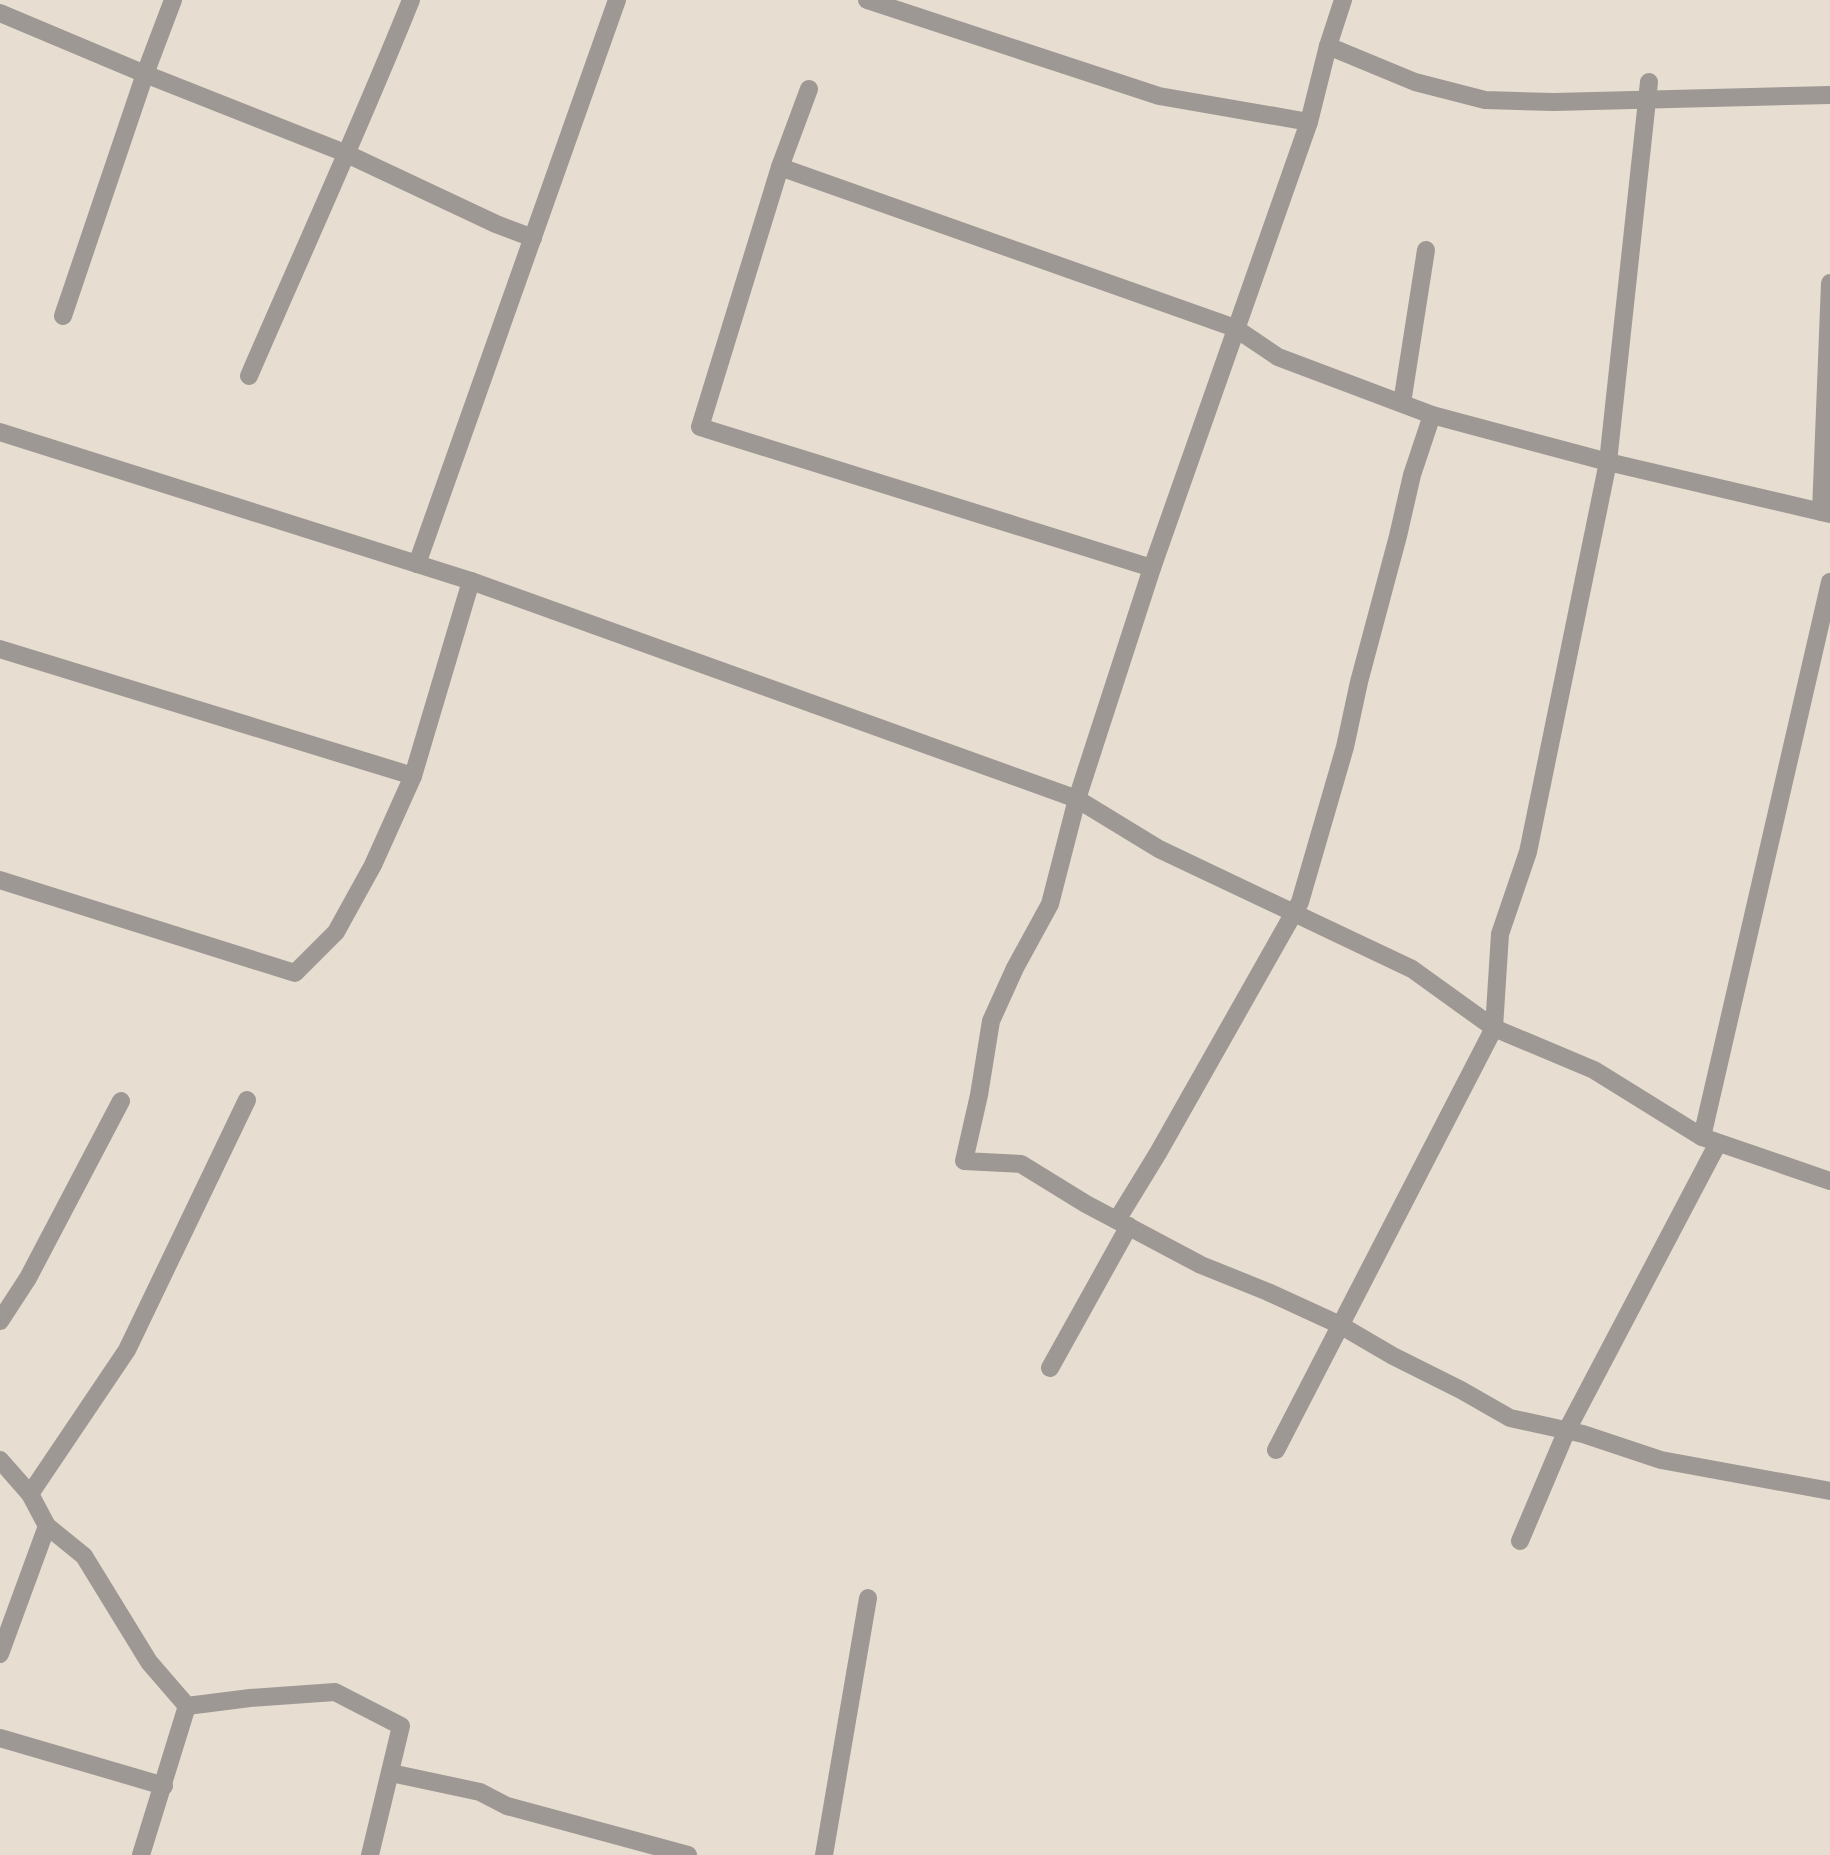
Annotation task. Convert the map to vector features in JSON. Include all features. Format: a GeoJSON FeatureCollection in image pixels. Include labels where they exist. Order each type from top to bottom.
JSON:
{"type":"FeatureCollection","features":[{"type":"Feature","properties":{"kind":"street"},"geometry":{"type":"LineString","coordinates":[[63,316],[173,0]]}},
{"type":"Feature","properties":{"kind":"street"},"geometry":{"type":"LineString","coordinates":[[249,376],[345,153],[378,83],[411,0]]}},
{"type":"Feature","properties":{"kind":"street"},"geometry":{"type":"LineString","coordinates":[[417,564],[617,0]]}},
{"type":"Feature","properties":{"kind":"street"},"geometry":{"type":"LineString","coordinates":[[867,0],[1159,96],[1309,122]]}},
{"type":"Feature","properties":{"kind":"street"},"geometry":{"type":"LineString","coordinates":[[1343,0],[1328,46],[1309,122],[1152,568],[1077,800],[1050,904],[1015,968],[991,1022],[979,1095],[964,1161],[1021,1164],[1201,1265],[1340,1325],[1510,1418],[1567,1430],[1661,1460],[1830,1491]]}},
{"type":"Feature","properties":{"kind":"street"},"geometry":{"type":"LineString","coordinates":[[0,13],[345,153],[496,224],[533,238]]}},
{"type":"Feature","properties":{"kind":"street"},"geometry":{"type":"LineString","coordinates":[[1328,46],[1415,82],[1485,100],[1554,102],[1648,91],[1830,95]]}},
{"type":"Feature","properties":{"kind":"street"},"geometry":{"type":"LineString","coordinates":[[809,89],[780,168],[700,427],[1152,568]]}},
{"type":"Feature","properties":{"kind":"street"},"geometry":{"type":"LineString","coordinates":[[1276,1450],[1494,1028],[1500,934],[1528,852],[1608,462],[1648,91]]}},
{"type":"Feature","properties":{"kind":"street"},"geometry":{"type":"LineString","coordinates":[[780,168],[1235,328],[1278,357],[1432,415],[1608,462],[1826,513],[1830,283]]}},
{"type":"Feature","properties":{"kind":"street"},"geometry":{"type":"LineString","coordinates":[[1402,403],[1426,250]]}},
{"type":"Feature","properties":{"kind":"street"},"geometry":{"type":"LineString","coordinates":[[1050,1368],[1158,1153],[1300,902],[1345,747],[1359,682],[1412,475],[1432,415]]}},
{"type":"Feature","properties":{"kind":"street"},"geometry":{"type":"LineString","coordinates":[[0,432],[471,581],[1077,800],[1159,849],[1412,969],[1494,1028],[1594,1070],[1710,1140],[1830,1182]]}},
{"type":"Feature","properties":{"kind":"street"},"geometry":{"type":"LineString","coordinates":[[0,880],[295,973],[336,932],[374,865],[413,776],[471,581]]}},
{"type":"Feature","properties":{"kind":"street"},"geometry":{"type":"LineString","coordinates":[[1520,1541],[1567,1430],[1710,1140],[1830,582]]}},
{"type":"Feature","properties":{"kind":"street"},"geometry":{"type":"LineString","coordinates":[[0,649],[413,776]]}},
{"type":"Feature","properties":{"kind":"street"},"geometry":{"type":"LineString","coordinates":[[30,1494],[128,1350],[247,1100]]}},
{"type":"Feature","properties":{"kind":"street"},"geometry":{"type":"LineString","coordinates":[[0,1321],[28,1278],[121,1101]]}},
{"type":"Feature","properties":{"kind":"street"},"geometry":{"type":"LineString","coordinates":[[0,1460],[30,1494],[47,1526],[84,1556],[149,1662],[187,1707]]}},
{"type":"Feature","properties":{"kind":"street"},"geometry":{"type":"LineString","coordinates":[[0,1654],[47,1526]]}},
{"type":"Feature","properties":{"kind":"street"},"geometry":{"type":"LineString","coordinates":[[826,1854],[868,1598]]}},
{"type":"Feature","properties":{"kind":"street"},"geometry":{"type":"LineString","coordinates":[[187,1707],[250,1698],[335,1692],[401,1726],[370,1855]]}},
{"type":"Feature","properties":{"kind":"street"},"geometry":{"type":"LineString","coordinates":[[141,1855],[187,1707]]}},
{"type":"Feature","properties":{"kind":"street"},"geometry":{"type":"LineString","coordinates":[[0,1738],[164,1786]]}},
{"type":"Feature","properties":{"kind":"street"},"geometry":{"type":"LineString","coordinates":[[391,1773],[480,1792],[507,1806],[688,1855]]}}]}
